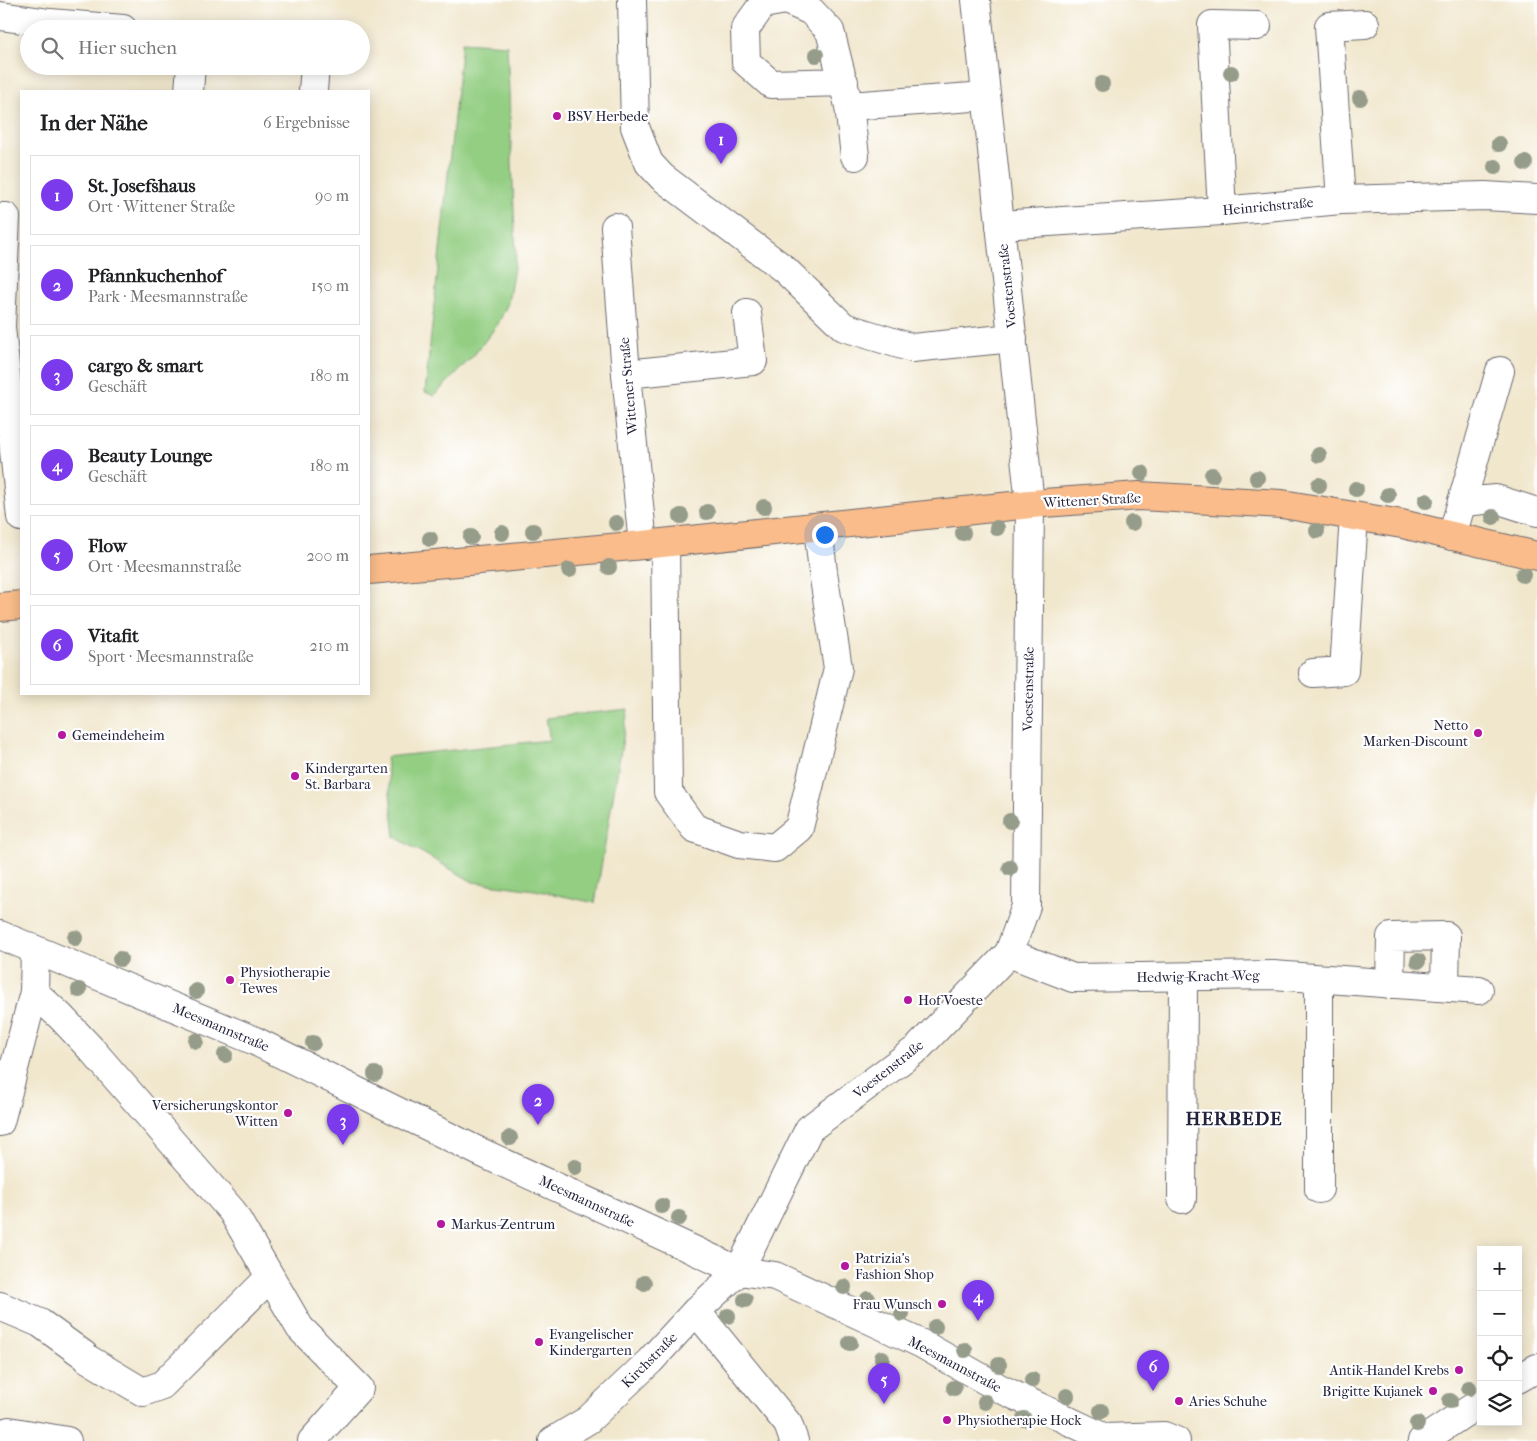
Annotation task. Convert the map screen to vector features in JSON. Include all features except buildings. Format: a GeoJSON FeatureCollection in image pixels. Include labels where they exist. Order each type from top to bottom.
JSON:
{"type":"FeatureCollection","features":[{"type":"Feature","properties":{"kind":"main road","name":"Wittener Straße"},"geometry":{"type":"LineString","coordinates":[[370,570],[654,544],[1030,504],[1139,496],[1282,504],[1402,524],[1537,556]]}},
{"type":"Feature","properties":{"kind":"main road"},"geometry":{"type":"LineString","coordinates":[[0,607],[20,605]]}},
{"type":"Feature","properties":{"kind":"street"},"geometry":{"type":"LineString","coordinates":[[632,0],[634,127],[649,163],[662,177],[784,269],[844,327],[912,348],[1013,338]]}},
{"type":"Feature","properties":{"kind":"street","name":"Voestenstraße"},"geometry":{"type":"LineString","coordinates":[[739,1271],[809,1129],[918,1048],[1009,953],[1026,906],[1030,504],[976,0]]}},
{"type":"Feature","properties":{"kind":"street"},"geometry":{"type":"LineString","coordinates":[[0,16],[29,20]]}},
{"type":"Feature","properties":{"kind":"street"},"geometry":{"type":"LineString","coordinates":[[1341,200],[1330,26],[1365,24]]}},
{"type":"Feature","properties":{"kind":"street"},"geometry":{"type":"LineString","coordinates":[[1222,210],[1212,25],[1257,26]]}},
{"type":"Feature","properties":{"kind":"street"},"geometry":{"type":"LineString","coordinates":[[189,90],[191,75]]}},
{"type":"Feature","properties":{"kind":"street"},"geometry":{"type":"LineString","coordinates":[[313,90],[314,75]]}},
{"type":"Feature","properties":{"kind":"street"},"geometry":{"type":"LineString","coordinates":[[855,156],[846,94],[986,96]]}},
{"type":"Feature","properties":{"kind":"street","name":"Heinrichstraße"},"geometry":{"type":"LineString","coordinates":[[1000,225],[1341,200],[1485,196],[1537,199]]}},
{"type":"Feature","properties":{"kind":"street"},"geometry":{"type":"LineString","coordinates":[[0,217],[6,217],[1,327],[20,508]]}},
{"type":"Feature","properties":{"kind":"street","name":"Wittener Straße"},"geometry":{"type":"LineString","coordinates":[[615,227],[626,374],[654,544]]}},
{"type":"Feature","properties":{"kind":"street"},"geometry":{"type":"LineString","coordinates":[[626,374],[753,361],[747,313]]}},
{"type":"Feature","properties":{"kind":"street"},"geometry":{"type":"LineString","coordinates":[[1452,536],[1500,371]]}},
{"type":"Feature","properties":{"kind":"street"},"geometry":{"type":"LineString","coordinates":[[1462,502],[1496,499],[1537,512]]}},
{"type":"Feature","properties":{"kind":"street"},"geometry":{"type":"LineString","coordinates":[[1313,673],[1344,671],[1354,516]]}},
{"type":"Feature","properties":{"kind":"street"},"geometry":{"type":"LineString","coordinates":[[654,544],[668,792],[694,828],[739,844],[775,848],[800,828],[838,668],[818,526]]}},
{"type":"Feature","properties":{"kind":"street","name":"Meesmannstraße"},"geometry":{"type":"LineString","coordinates":[[0,935],[253,1040],[461,1142],[739,1271],[775,1276],[922,1344],[999,1388],[1105,1438],[1122,1439],[1164,1436],[1176,1441]]}},
{"type":"Feature","properties":{"kind":"street"},"geometry":{"type":"LineString","coordinates":[[1390,984],[1391,937],[1446,936],[1445,987]]}},
{"type":"Feature","properties":{"kind":"street"},"geometry":{"type":"LineString","coordinates":[[0,1122],[34,992],[35,950]]}},
{"type":"Feature","properties":{"kind":"street","name":"Hedwig-Kracht-Weg"},"geometry":{"type":"LineString","coordinates":[[1009,953],[1073,978],[1273,975],[1479,990]]}},
{"type":"Feature","properties":{"kind":"street"},"geometry":{"type":"LineString","coordinates":[[1182,1199],[1184,977]]}},
{"type":"Feature","properties":{"kind":"street"},"geometry":{"type":"LineString","coordinates":[[1319,979],[1319,1189]]}},
{"type":"Feature","properties":{"kind":"street"},"geometry":{"type":"LineString","coordinates":[[34,992],[92,1050],[232,1211],[300,1328],[359,1388],[312,1441]]}},
{"type":"Feature","properties":{"kind":"street","name":"Kirchstraße"},"geometry":{"type":"LineString","coordinates":[[553,1441],[588,1420],[650,1361],[696,1311],[739,1271]]}},
{"type":"Feature","properties":{"kind":"street"},"geometry":{"type":"LineString","coordinates":[[0,1306],[40,1323],[86,1357],[143,1392],[162,1385],[270,1277]]}},
{"type":"Feature","properties":{"kind":"street"},"geometry":{"type":"LineString","coordinates":[[696,1311],[788,1424],[794,1441]]}},
{"type":"Feature","properties":{"kind":"street"},"geometry":{"type":"LineString","coordinates":[[1522,1377],[1537,1368]]}},
{"type":"Feature","properties":{"kind":"street"},"geometry":{"type":"LineString","coordinates":[[1422,1441],[1477,1405]]}},
{"type":"Feature","properties":{"kind":"street"},"geometry":{"type":"LineString","coordinates":[[0,1434],[9,1432],[67,1441]]}},
{"type":"Feature","properties":{"kind":"green space"},"geometry":{"type":"Polygon","coordinates":[[[462,42],[507,45],[516,256],[508,303],[498,324],[474,355],[434,396],[425,392],[462,42]]]}},
{"type":"Feature","properties":{"kind":"green space"},"geometry":{"type":"Polygon","coordinates":[[[628,709],[595,903],[535,890],[473,882],[395,837],[386,757],[550,740],[546,718],[628,709]]]}},
{"type":"Feature","properties":{"kind":"place","name":"BSV Herbede"},"geometry":{"type":"Point","coordinates":[557,116]}},
{"type":"Feature","properties":{"kind":"place","name":"St. Josefshaus"},"geometry":{"type":"Point","coordinates":[721,164]}},
{"type":"Feature","properties":{"kind":"place","name":"Netto Marken-Discount"},"geometry":{"type":"Point","coordinates":[1478,733]}},
{"type":"Feature","properties":{"kind":"place","name":"Gemeindeheim"},"geometry":{"type":"Point","coordinates":[62,735]}},
{"type":"Feature","properties":{"kind":"place","name":"Kindergarten St. Barbara"},"geometry":{"type":"Point","coordinates":[295,776]}},
{"type":"Feature","properties":{"kind":"place","name":"Physiotherapie Tewes"},"geometry":{"type":"Point","coordinates":[230,980]}},
{"type":"Feature","properties":{"kind":"place","name":"Hof Voeste"},"geometry":{"type":"Point","coordinates":[908,1000]}},
{"type":"Feature","properties":{"kind":"place","name":"Versicherungskontor Witten"},"geometry":{"type":"Point","coordinates":[288,1113]}},
{"type":"Feature","properties":{"kind":"place","name":"Pfannkuchenhof"},"geometry":{"type":"Point","coordinates":[538,1125]}},
{"type":"Feature","properties":{"kind":"place","name":"cargo & smart"},"geometry":{"type":"Point","coordinates":[343,1145]}},
{"type":"Feature","properties":{"kind":"place","name":"Markus-Zentrum"},"geometry":{"type":"Point","coordinates":[441,1224]}},
{"type":"Feature","properties":{"kind":"place","name":"Patrizia’s Fashion Shop"},"geometry":{"type":"Point","coordinates":[845,1266]}},
{"type":"Feature","properties":{"kind":"place","name":"Frau Wunsch"},"geometry":{"type":"Point","coordinates":[942,1304]}},
{"type":"Feature","properties":{"kind":"place","name":"Beauty Lounge"},"geometry":{"type":"Point","coordinates":[978,1321]}},
{"type":"Feature","properties":{"kind":"place","name":"Evangelischer Kindergarten"},"geometry":{"type":"Point","coordinates":[539,1342]}},
{"type":"Feature","properties":{"kind":"place","name":"Antik-Handel Krebs"},"geometry":{"type":"Point","coordinates":[1459,1370]}},
{"type":"Feature","properties":{"kind":"place","name":"Vitafit"},"geometry":{"type":"Point","coordinates":[1153,1391]}},
{"type":"Feature","properties":{"kind":"place","name":"Brigitte Kujanek"},"geometry":{"type":"Point","coordinates":[1433,1391]}},
{"type":"Feature","properties":{"kind":"place","name":"Aries Schuhe"},"geometry":{"type":"Point","coordinates":[1179,1401]}},
{"type":"Feature","properties":{"kind":"place","name":"Flow"},"geometry":{"type":"Point","coordinates":[884,1404]}},
{"type":"Feature","properties":{"kind":"place","name":"Physiotherapie Hock"},"geometry":{"type":"Point","coordinates":[947,1420]}},
{"type":"Feature","properties":{"kind":"district","name":"HERBEDE"},"geometry":{"type":"Point","coordinates":[1234,1118]}}]}
